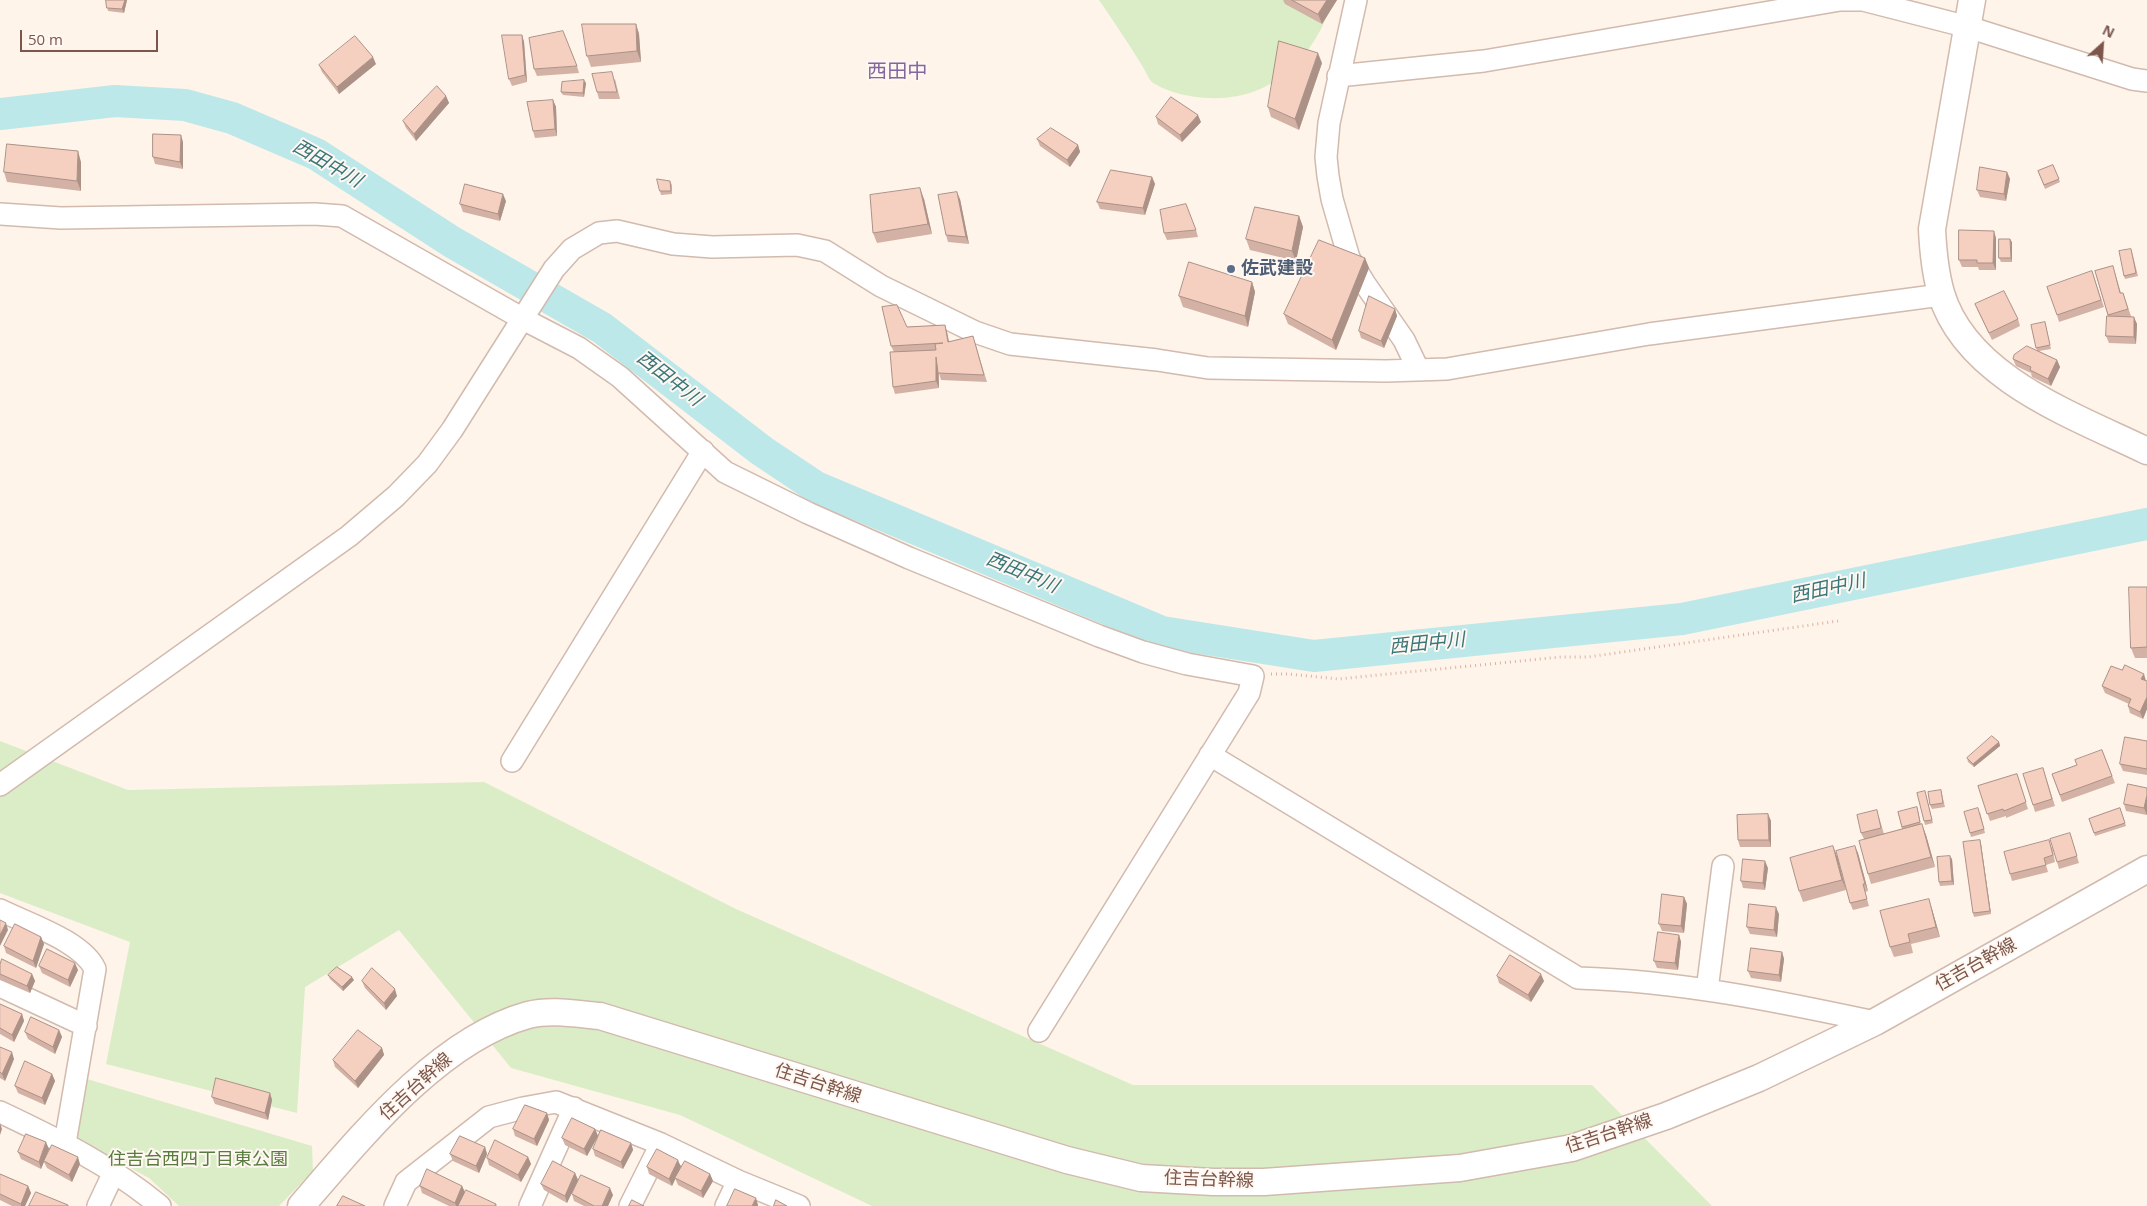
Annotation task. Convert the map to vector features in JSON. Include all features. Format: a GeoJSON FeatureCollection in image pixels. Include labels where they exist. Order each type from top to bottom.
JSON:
{"type":"FeatureCollection","features":[{"type":"Feature","properties":{"kind":"street"},"geometry":{"type":"LineString","coordinates":[[1356,0],[1329,123],[1326,157],[1332,199],[1342,239],[1356,270],[1404,340],[1418,369]]}},
{"type":"Feature","properties":{"kind":"street"},"geometry":{"type":"LineString","coordinates":[[1338,76],[1484,61],[1841,0],[1863,0],[1968,27],[2132,79],[2147,81]]}},
{"type":"Feature","properties":{"kind":"street"},"geometry":{"type":"LineString","coordinates":[[1972,0],[1932,229],[1934,257],[1941,295],[1960,333],[1981,357],[2012,382],[2147,451]]}},
{"type":"Feature","properties":{"kind":"street"},"geometry":{"type":"LineString","coordinates":[[0,214],[61,218],[315,214],[342,216],[527,313],[620,377],[725,472],[808,513],[926,565],[1143,652],[1187,664],[1254,676],[1249,692],[1039,1031]]}},
{"type":"Feature","properties":{"kind":"street"},"geometry":{"type":"LineString","coordinates":[[0,785],[325,553],[396,496],[427,464],[452,430],[554,269],[572,250],[599,233],[617,231],[673,244],[712,247],[798,245],[825,251],[881,286],[975,332],[1010,344],[1157,360],[1208,368],[1386,371],[1447,369],[1649,334],[1941,295]]}},
{"type":"Feature","properties":{"kind":"street"},"geometry":{"type":"LineString","coordinates":[[512,760],[703,451]]}},
{"type":"Feature","properties":{"kind":"street"},"geometry":{"type":"LineString","coordinates":[[1210,755],[1578,978],[1630,980],[1755,996],[1875,1022]]}},
{"type":"Feature","properties":{"kind":"street"},"geometry":{"type":"LineString","coordinates":[[1707,990],[1723,866]]}},
{"type":"Feature","properties":{"kind":"street","name":"住吉台幹線"},"geometry":{"type":"LineString","coordinates":[[301,1206],[384,1115],[435,1067],[465,1044],[495,1027],[530,1015],[566,1012],[600,1016],[1067,1160],[1141,1178],[1213,1182],[1264,1182],[1451,1169],[1572,1148],[1666,1116],[1759,1078],[1875,1022],[2147,869]]}},
{"type":"Feature","properties":{"kind":"street"},"geometry":{"type":"LineString","coordinates":[[0,910],[80,949],[91,960],[95,969],[95,980],[65,1142]]}},
{"type":"Feature","properties":{"kind":"street"},"geometry":{"type":"LineString","coordinates":[[0,986],[86,1026]]}},
{"type":"Feature","properties":{"kind":"street"},"geometry":{"type":"LineString","coordinates":[[395,1206],[406,1182],[490,1118],[544,1103],[556,1102],[661,1144],[738,1181],[799,1206]]}},
{"type":"Feature","properties":{"kind":"street"},"geometry":{"type":"LineString","coordinates":[[530,1206],[574,1108]]}},
{"type":"Feature","properties":{"kind":"street"},"geometry":{"type":"LineString","coordinates":[[0,1112],[65,1142],[114,1172],[160,1206]]}},
{"type":"Feature","properties":{"kind":"street"},"geometry":{"type":"LineString","coordinates":[[630,1206],[661,1144]]}},
{"type":"Feature","properties":{"kind":"street"},"geometry":{"type":"LineString","coordinates":[[98,1206],[114,1172]]}},
{"type":"Feature","properties":{"kind":"street"},"geometry":{"type":"LineString","coordinates":[[726,1206],[738,1181]]}},
{"type":"Feature","properties":{"kind":"path"},"geometry":{"type":"LineString","coordinates":[[1254,676],[1289,674],[1338,679],[1561,657],[1588,657],[1838,621]]}},
{"type":"Feature","properties":{"kind":"green space"},"geometry":{"type":"Polygon","coordinates":[[[1099,0],[1333,0],[1315,40],[1288,72],[1271,84],[1252,92],[1231,97],[1208,98],[1180,94],[1153,83],[1099,0]]]}},
{"type":"Feature","properties":{"kind":"green space"},"geometry":{"type":"Polygon","coordinates":[[[0,741],[128,790],[484,782],[736,909],[1133,1085],[1592,1085],[1712,1206],[872,1206],[680,1115],[511,1068],[399,930],[305,987],[297,1113],[106,1064],[130,942],[0,893],[0,741]]]}},
{"type":"Feature","properties":{"kind":"green space","name":"住吉台西四丁目東公園"},"geometry":{"type":"Polygon","coordinates":[[[87,1079],[312,1146],[313,1171],[279,1206],[179,1206],[149,1178],[75,1138],[87,1079]]]}},
{"type":"Feature","properties":{"kind":"building"},"geometry":{"type":"Polygon","coordinates":[[[106,0],[125,0],[122,9],[107,8],[106,0]]]}},
{"type":"Feature","properties":{"kind":"building"},"geometry":{"type":"Polygon","coordinates":[[[1292,0],[1327,0],[1318,14],[1292,0]]]}},
{"type":"Feature","properties":{"kind":"building"},"geometry":{"type":"Polygon","coordinates":[[[582,24],[636,24],[637,51],[587,56],[582,24]]]}},
{"type":"Feature","properties":{"kind":"building"},"geometry":{"type":"Polygon","coordinates":[[[563,31],[577,66],[534,69],[529,38],[563,31]]]}},
{"type":"Feature","properties":{"kind":"building"},"geometry":{"type":"Polygon","coordinates":[[[502,35],[522,35],[525,75],[509,79],[502,35]]]}},
{"type":"Feature","properties":{"kind":"building"},"geometry":{"type":"Polygon","coordinates":[[[355,36],[373,57],[337,87],[319,65],[355,36]]]}},
{"type":"Feature","properties":{"kind":"building"},"geometry":{"type":"Polygon","coordinates":[[[1279,41],[1318,53],[1295,119],[1268,107],[1279,41]]]}},
{"type":"Feature","properties":{"kind":"building"},"geometry":{"type":"Polygon","coordinates":[[[612,72],[617,92],[597,92],[592,74],[612,72]]]}},
{"type":"Feature","properties":{"kind":"building"},"geometry":{"type":"Polygon","coordinates":[[[584,80],[583,93],[561,92],[562,82],[584,80]]]}},
{"type":"Feature","properties":{"kind":"building"},"geometry":{"type":"Polygon","coordinates":[[[437,86],[446,96],[414,134],[403,121],[437,86]]]}},
{"type":"Feature","properties":{"kind":"building"},"geometry":{"type":"Polygon","coordinates":[[[1171,97],[1198,115],[1180,135],[1156,117],[1171,97]]]}},
{"type":"Feature","properties":{"kind":"building"},"geometry":{"type":"Polygon","coordinates":[[[553,100],[555,129],[533,131],[527,102],[553,100]]]}},
{"type":"Feature","properties":{"kind":"building"},"geometry":{"type":"Polygon","coordinates":[[[1051,128],[1078,145],[1067,160],[1037,139],[1051,128]]]}},
{"type":"Feature","properties":{"kind":"building"},"geometry":{"type":"Polygon","coordinates":[[[153,134],[181,135],[180,162],[153,157],[153,134]]]}},
{"type":"Feature","properties":{"kind":"building"},"geometry":{"type":"Polygon","coordinates":[[[7,144],[78,151],[77,181],[4,172],[7,144]]]}},
{"type":"Feature","properties":{"kind":"building"},"geometry":{"type":"Polygon","coordinates":[[[2053,165],[2059,179],[2044,185],[2038,171],[2053,165]]]}},
{"type":"Feature","properties":{"kind":"building"},"geometry":{"type":"Polygon","coordinates":[[[1980,167],[2007,172],[2004,194],[1977,190],[1980,167]]]}},
{"type":"Feature","properties":{"kind":"building"},"geometry":{"type":"Polygon","coordinates":[[[1111,170],[1152,177],[1143,208],[1097,202],[1111,170]]]}},
{"type":"Feature","properties":{"kind":"building"},"geometry":{"type":"Polygon","coordinates":[[[657,179],[670,181],[671,191],[660,191],[657,179]]]}},
{"type":"Feature","properties":{"kind":"building"},"geometry":{"type":"Polygon","coordinates":[[[465,184],[503,194],[498,214],[460,204],[465,184]]]}},
{"type":"Feature","properties":{"kind":"building"},"geometry":{"type":"Polygon","coordinates":[[[920,188],[928,224],[873,233],[870,195],[920,188]]]}},
{"type":"Feature","properties":{"kind":"building"},"geometry":{"type":"Polygon","coordinates":[[[957,192],[966,237],[946,235],[938,195],[957,192]]]}},
{"type":"Feature","properties":{"kind":"building"},"geometry":{"type":"Polygon","coordinates":[[[1186,204],[1196,230],[1164,233],[1160,210],[1186,204]]]}},
{"type":"Feature","properties":{"kind":"building"},"geometry":{"type":"Polygon","coordinates":[[[1255,207],[1299,216],[1292,251],[1246,239],[1255,207]]]}},
{"type":"Feature","properties":{"kind":"building"},"geometry":{"type":"Polygon","coordinates":[[[1959,230],[1994,231],[1993,263],[1977,263],[1977,260],[1959,260],[1959,230]]]}},
{"type":"Feature","properties":{"kind":"building"},"geometry":{"type":"Polygon","coordinates":[[[1999,239],[2010,239],[2011,258],[1999,258],[1999,239]]]}},
{"type":"Feature","properties":{"kind":"building"},"geometry":{"type":"Polygon","coordinates":[[[1319,240],[1365,258],[1332,340],[1284,314],[1319,240]]]}},
{"type":"Feature","properties":{"kind":"building"},"geometry":{"type":"Polygon","coordinates":[[[2131,249],[2136,273],[2124,276],[2119,251],[2131,249]]]}},
{"type":"Feature","properties":{"kind":"building"},"geometry":{"type":"Polygon","coordinates":[[[1189,262],[1252,282],[1245,316],[1179,296],[1189,262]]]}},
{"type":"Feature","properties":{"kind":"building"},"geometry":{"type":"Polygon","coordinates":[[[2113,266],[2120,293],[2123,293],[2128,309],[2108,315],[2095,271],[2113,266]]]}},
{"type":"Feature","properties":{"kind":"building"},"geometry":{"type":"Polygon","coordinates":[[[2092,271],[2101,300],[2057,315],[2047,287],[2092,271]]]}},
{"type":"Feature","properties":{"kind":"building"},"geometry":{"type":"Polygon","coordinates":[[[2004,291],[2018,319],[1989,333],[1975,304],[2004,291]]]}},
{"type":"Feature","properties":{"kind":"building"},"geometry":{"type":"Polygon","coordinates":[[[1369,296],[1395,309],[1381,341],[1359,331],[1369,296]]]}},
{"type":"Feature","properties":{"kind":"building"},"geometry":{"type":"Polygon","coordinates":[[[897,305],[907,327],[945,325],[948,342],[973,336],[984,375],[938,373],[936,357],[936,381],[893,387],[890,352],[936,350],[935,344],[943,343],[891,346],[882,307],[897,305]]]}},
{"type":"Feature","properties":{"kind":"building"},"geometry":{"type":"Polygon","coordinates":[[[2107,316],[2134,317],[2134,337],[2106,336],[2107,316]]]}},
{"type":"Feature","properties":{"kind":"building"},"geometry":{"type":"Polygon","coordinates":[[[2045,322],[2050,345],[2036,348],[2031,325],[2045,322]]]}},
{"type":"Feature","properties":{"kind":"building"},"geometry":{"type":"Polygon","coordinates":[[[2027,346],[2057,360],[2048,379],[2030,370],[2031,367],[2013,359],[2014,355],[2027,346]]]}},
{"type":"Feature","properties":{"kind":"building"},"geometry":{"type":"Polygon","coordinates":[[[2129,587],[2147,587],[2147,647],[2131,648],[2129,587]]]}},
{"type":"Feature","properties":{"kind":"building"},"geometry":{"type":"Polygon","coordinates":[[[2125,665],[2144,674],[2141,679],[2147,681],[2147,697],[2140,712],[2128,706],[2131,699],[2102,686],[2111,666],[2122,670],[2125,665]]]}},
{"type":"Feature","properties":{"kind":"building"},"geometry":{"type":"Polygon","coordinates":[[[1992,736],[1999,742],[1973,764],[1967,758],[1992,736]]]}},
{"type":"Feature","properties":{"kind":"building"},"geometry":{"type":"Polygon","coordinates":[[[2125,737],[2147,741],[2147,769],[2120,764],[2125,737]]]}},
{"type":"Feature","properties":{"kind":"building"},"geometry":{"type":"Polygon","coordinates":[[[2102,750],[2112,776],[2060,795],[2052,774],[2077,765],[2075,760],[2102,750]]]}},
{"type":"Feature","properties":{"kind":"building"},"geometry":{"type":"Polygon","coordinates":[[[2043,768],[2052,799],[2033,805],[2023,774],[2043,768]]]}},
{"type":"Feature","properties":{"kind":"building"},"geometry":{"type":"Polygon","coordinates":[[[2017,774],[2026,802],[2004,811],[2003,809],[1987,814],[1978,786],[2017,774]]]}},
{"type":"Feature","properties":{"kind":"building"},"geometry":{"type":"Polygon","coordinates":[[[2128,784],[2147,788],[2144,808],[2124,804],[2128,784]]]}},
{"type":"Feature","properties":{"kind":"building"},"geometry":{"type":"Polygon","coordinates":[[[1941,790],[1943,803],[1930,805],[1928,792],[1941,790]]]}},
{"type":"Feature","properties":{"kind":"building"},"geometry":{"type":"Polygon","coordinates":[[[1925,791],[1932,820],[1924,821],[1917,793],[1925,791]]]}},
{"type":"Feature","properties":{"kind":"building"},"geometry":{"type":"Polygon","coordinates":[[[1917,807],[1920,822],[1902,827],[1898,812],[1917,807]]]}},
{"type":"Feature","properties":{"kind":"building"},"geometry":{"type":"Polygon","coordinates":[[[1978,808],[1984,829],[1970,833],[1964,812],[1978,808]]]}},
{"type":"Feature","properties":{"kind":"building"},"geometry":{"type":"Polygon","coordinates":[[[2120,808],[2125,823],[2094,833],[2089,819],[2120,808]]]}},
{"type":"Feature","properties":{"kind":"building"},"geometry":{"type":"Polygon","coordinates":[[[1877,810],[1881,828],[1861,833],[1857,815],[1877,810]]]}},
{"type":"Feature","properties":{"kind":"building"},"geometry":{"type":"Polygon","coordinates":[[[1768,814],[1769,840],[1738,840],[1737,815],[1768,814]]]}},
{"type":"Feature","properties":{"kind":"building"},"geometry":{"type":"Polygon","coordinates":[[[1922,824],[1931,857],[1868,874],[1859,841],[1922,824]]]}},
{"type":"Feature","properties":{"kind":"building"},"geometry":{"type":"Polygon","coordinates":[[[2070,833],[2077,856],[2057,862],[2050,839],[2070,833]]]}},
{"type":"Feature","properties":{"kind":"building"},"geometry":{"type":"Polygon","coordinates":[[[1980,840],[1990,911],[1973,913],[1963,842],[1980,840]]]}},
{"type":"Feature","properties":{"kind":"building"},"geometry":{"type":"Polygon","coordinates":[[[2049,840],[2053,855],[2044,858],[2046,865],[2010,874],[2004,852],[2049,840]]]}},
{"type":"Feature","properties":{"kind":"building"},"geometry":{"type":"Polygon","coordinates":[[[1833,846],[1842,880],[1799,891],[1790,858],[1833,846]]]}},
{"type":"Feature","properties":{"kind":"building"},"geometry":{"type":"Polygon","coordinates":[[[1855,846],[1867,899],[1850,903],[1836,851],[1855,846]]]}},
{"type":"Feature","properties":{"kind":"building"},"geometry":{"type":"Polygon","coordinates":[[[1950,856],[1952,881],[1939,882],[1937,857],[1950,856]]]}},
{"type":"Feature","properties":{"kind":"building"},"geometry":{"type":"Polygon","coordinates":[[[1743,859],[1765,861],[1763,883],[1741,881],[1743,859]]]}},
{"type":"Feature","properties":{"kind":"building"},"geometry":{"type":"Polygon","coordinates":[[[1662,894],[1684,897],[1681,926],[1659,924],[1662,894]]]}},
{"type":"Feature","properties":{"kind":"building"},"geometry":{"type":"Polygon","coordinates":[[[1929,899],[1936,927],[1908,934],[1910,942],[1890,947],[1880,911],[1929,899]]]}},
{"type":"Feature","properties":{"kind":"building"},"geometry":{"type":"Polygon","coordinates":[[[1749,904],[1776,907],[1774,930],[1747,927],[1749,904]]]}},
{"type":"Feature","properties":{"kind":"building"},"geometry":{"type":"Polygon","coordinates":[[[0,920],[6,923],[0,935],[0,920]]]}},
{"type":"Feature","properties":{"kind":"building"},"geometry":{"type":"Polygon","coordinates":[[[15,924],[41,937],[33,961],[4,946],[15,924]]]}},
{"type":"Feature","properties":{"kind":"building"},"geometry":{"type":"Polygon","coordinates":[[[1658,932],[1679,935],[1675,963],[1654,961],[1658,932]]]}},
{"type":"Feature","properties":{"kind":"building"},"geometry":{"type":"Polygon","coordinates":[[[1751,948],[1782,952],[1779,975],[1748,971],[1751,948]]]}},
{"type":"Feature","properties":{"kind":"building"},"geometry":{"type":"Polygon","coordinates":[[[47,949],[75,963],[68,980],[39,966],[47,949]]]}},
{"type":"Feature","properties":{"kind":"building"},"geometry":{"type":"Polygon","coordinates":[[[1510,955],[1541,974],[1528,995],[1497,976],[1510,955]]]}},
{"type":"Feature","properties":{"kind":"building"},"geometry":{"type":"Polygon","coordinates":[[[2,959],[32,974],[27,986],[0,974],[2,959]]]}},
{"type":"Feature","properties":{"kind":"building"},"geometry":{"type":"Polygon","coordinates":[[[337,967],[352,977],[342,987],[328,975],[337,967]]]}},
{"type":"Feature","properties":{"kind":"building"},"geometry":{"type":"Polygon","coordinates":[[[372,968],[395,989],[384,1003],[362,981],[372,968]]]}},
{"type":"Feature","properties":{"kind":"building"},"geometry":{"type":"Polygon","coordinates":[[[0,1004],[22,1014],[12,1035],[0,1028],[0,1004]]]}},
{"type":"Feature","properties":{"kind":"building"},"geometry":{"type":"Polygon","coordinates":[[[31,1017],[59,1030],[53,1047],[25,1032],[31,1017]]]}},
{"type":"Feature","properties":{"kind":"building"},"geometry":{"type":"Polygon","coordinates":[[[358,1030],[382,1048],[355,1081],[333,1060],[358,1030]]]}},
{"type":"Feature","properties":{"kind":"building"},"geometry":{"type":"Polygon","coordinates":[[[0,1047],[12,1052],[2,1074],[0,1072],[0,1047]]]}},
{"type":"Feature","properties":{"kind":"building"},"geometry":{"type":"Polygon","coordinates":[[[25,1061],[52,1074],[42,1098],[15,1086],[25,1061]]]}},
{"type":"Feature","properties":{"kind":"building"},"geometry":{"type":"Polygon","coordinates":[[[216,1078],[270,1093],[265,1113],[212,1097],[216,1078]]]}},
{"type":"Feature","properties":{"kind":"building"},"geometry":{"type":"Polygon","coordinates":[[[525,1105],[547,1113],[534,1139],[513,1129],[525,1105]]]}},
{"type":"Feature","properties":{"kind":"building"},"geometry":{"type":"Polygon","coordinates":[[[572,1118],[595,1129],[584,1149],[562,1138],[572,1118]]]}},
{"type":"Feature","properties":{"kind":"building"},"geometry":{"type":"Polygon","coordinates":[[[601,1130],[631,1143],[621,1162],[593,1149],[601,1130]]]}},
{"type":"Feature","properties":{"kind":"building"},"geometry":{"type":"Polygon","coordinates":[[[26,1134],[46,1142],[39,1162],[18,1152],[26,1134]]]}},
{"type":"Feature","properties":{"kind":"building"},"geometry":{"type":"Polygon","coordinates":[[[460,1136],[485,1147],[476,1166],[450,1154],[460,1136]]]}},
{"type":"Feature","properties":{"kind":"building"},"geometry":{"type":"Polygon","coordinates":[[[495,1140],[528,1157],[518,1175],[487,1158],[495,1140]]]}},
{"type":"Feature","properties":{"kind":"building"},"geometry":{"type":"Polygon","coordinates":[[[52,1145],[78,1157],[69,1175],[44,1161],[52,1145]]]}},
{"type":"Feature","properties":{"kind":"building"},"geometry":{"type":"Polygon","coordinates":[[[657,1149],[678,1160],[669,1179],[647,1167],[657,1149]]]}},
{"type":"Feature","properties":{"kind":"building"},"geometry":{"type":"Polygon","coordinates":[[[553,1161],[575,1173],[565,1196],[541,1184],[553,1161]]]}},
{"type":"Feature","properties":{"kind":"building"},"geometry":{"type":"Polygon","coordinates":[[[685,1161],[710,1174],[701,1191],[675,1178],[685,1161]]]}},
{"type":"Feature","properties":{"kind":"building"},"geometry":{"type":"Polygon","coordinates":[[[427,1169],[462,1186],[455,1203],[420,1186],[427,1169]]]}},
{"type":"Feature","properties":{"kind":"building"},"geometry":{"type":"Polygon","coordinates":[[[0,1174],[28,1186],[21,1204],[0,1194],[0,1174]]]}},
{"type":"Feature","properties":{"kind":"building"},"geometry":{"type":"Polygon","coordinates":[[[581,1175],[610,1188],[602,1206],[594,1206],[572,1194],[581,1175]]]}},
{"type":"Feature","properties":{"kind":"building"},"geometry":{"type":"Polygon","coordinates":[[[735,1189],[756,1198],[752,1206],[727,1206],[735,1189]]]}},
{"type":"Feature","properties":{"kind":"building"},"geometry":{"type":"Polygon","coordinates":[[[466,1190],[496,1204],[495,1206],[458,1206],[466,1190]]]}},
{"type":"Feature","properties":{"kind":"building"},"geometry":{"type":"Polygon","coordinates":[[[36,1192],[68,1205],[68,1206],[29,1206],[36,1192]]]}},
{"type":"Feature","properties":{"kind":"building"},"geometry":{"type":"Polygon","coordinates":[[[343,1196],[365,1206],[337,1206],[343,1196]]]}},
{"type":"Feature","properties":{"kind":"building"},"geometry":{"type":"Polygon","coordinates":[[[632,1200],[644,1206],[629,1206],[632,1200]]]}},
{"type":"Feature","properties":{"kind":"building"},"geometry":{"type":"Polygon","coordinates":[[[776,1200],[787,1206],[774,1206],[776,1200]]]}},
{"type":"Feature","properties":{"kind":"waterway","name":"西田中川"},"geometry":{"type":"LineString","coordinates":[[0,114],[115,101],[185,105],[232,118],[316,154],[452,242],[602,328],[762,451],[816,487],[1162,632],[1314,656],[1682,619],[2147,524]]}},
{"type":"Feature","properties":{"kind":"place","name":"佐武建設"},"geometry":{"type":"Point","coordinates":[1231,269]}},
{"type":"Feature","properties":{"kind":"district","name":"西田中"},"geometry":{"type":"Point","coordinates":[897,72]}}]}
